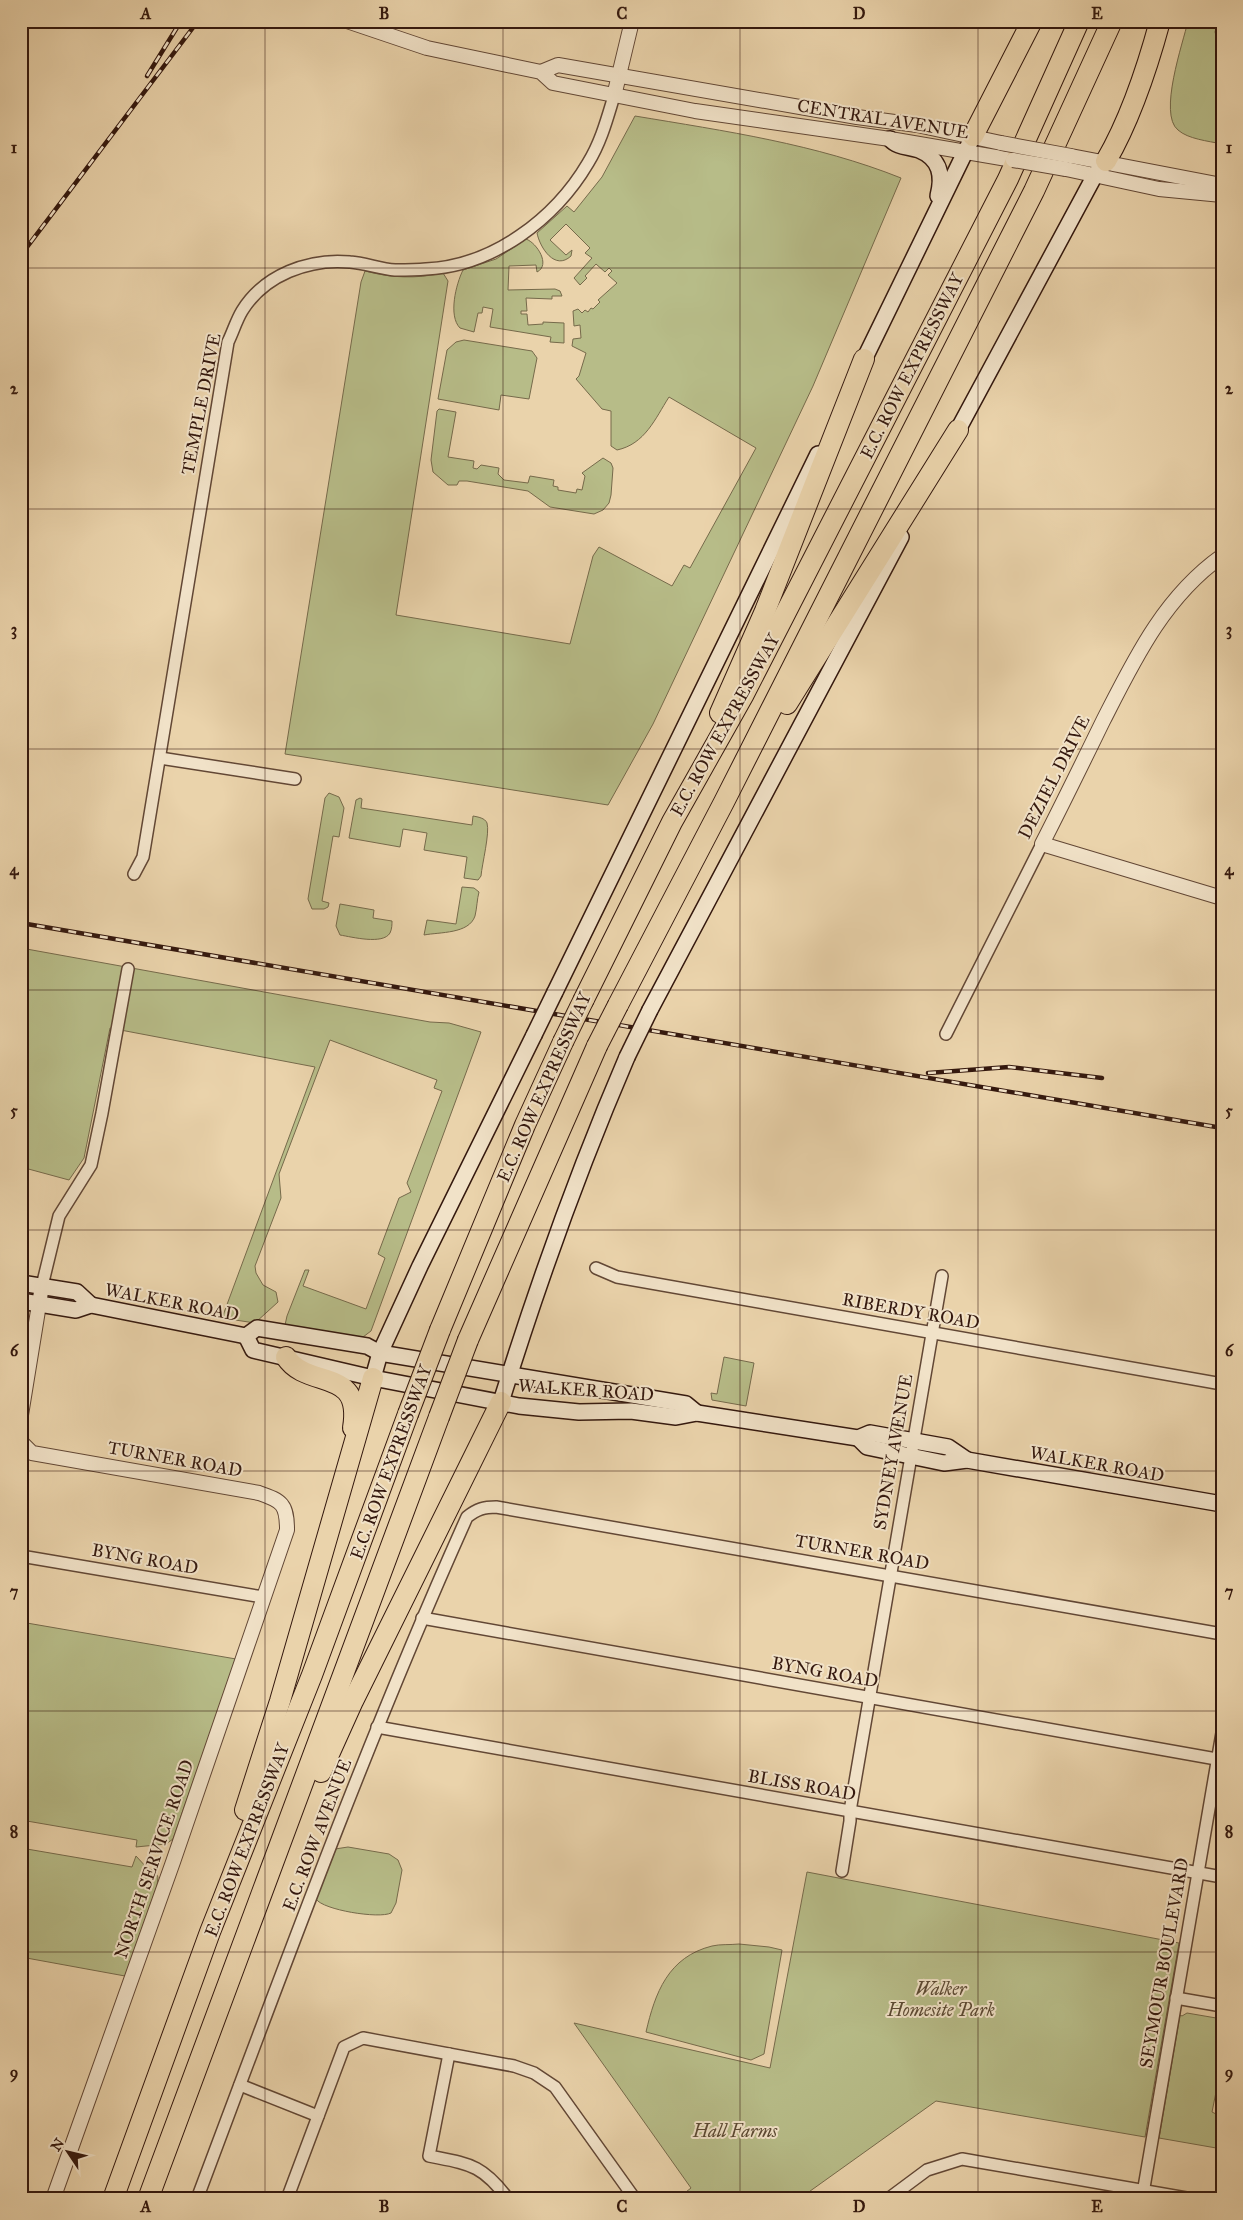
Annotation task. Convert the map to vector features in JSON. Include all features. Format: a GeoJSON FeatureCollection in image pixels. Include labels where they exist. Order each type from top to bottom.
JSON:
{"type":"FeatureCollection","features":[{"type":"Feature","properties":{"kind":"highway"},"geometry":{"type":"LineString","coordinates":[[970,143],[1032,21]]}},
{"type":"Feature","properties":{"kind":"highway","name":"E.C. ROW EXPRESSWAY"},"geometry":{"type":"LineString","coordinates":[[113,2199],[210,1932],[312,1675],[440,1330],[524,1125],[672,822],[744,694],[1003,188],[1078,21]]}},
{"type":"Feature","properties":{"kind":"highway","name":"E.C. ROW EXPRESSWAY"},"geometry":{"type":"LineString","coordinates":[[148,2199],[261,1900],[468,1340],[597,1046],[724,802],[1034,191],[1112,21]]}},
{"type":"Feature","properties":{"kind":"highway"},"geometry":{"type":"LineString","coordinates":[[1101,168],[1118,141],[1146,69],[1160,21]]}},
{"type":"Feature","properties":{"kind":"highway"},"geometry":{"type":"LineString","coordinates":[[672,822],[765,611],[864,359]]}},
{"type":"Feature","properties":{"kind":"highway"},"geometry":{"type":"LineString","coordinates":[[724,802],[958,430]]}},
{"type":"Feature","properties":{"kind":"highway"},"geometry":{"type":"LineString","coordinates":[[286,1357],[292,1366],[336,1384],[352,1397],[354,1419],[344,1478]]}},
{"type":"Feature","properties":{"kind":"highway"},"geometry":{"type":"LineString","coordinates":[[210,1932],[373,1378]]}},
{"type":"Feature","properties":{"kind":"highway"},"geometry":{"type":"LineString","coordinates":[[261,1900],[353,1701],[501,1402]]}},
{"type":"Feature","properties":{"kind":"main road"},"geometry":{"type":"LineString","coordinates":[[890,139],[895,144],[920,150],[938,164],[942,179],[930,224]]}},
{"type":"Feature","properties":{"kind":"main road"},"geometry":{"type":"LineString","coordinates":[[373,1378],[380,1353],[420,1266],[970,143]]}},
{"type":"Feature","properties":{"kind":"main road"},"geometry":{"type":"LineString","coordinates":[[501,1402],[552,1245],[596,1128],[650,1010],[958,430],[1101,168]]}},
{"type":"Feature","properties":{"kind":"main road","name":"WALKER ROAD"},"geometry":{"type":"LineString","coordinates":[[21,1283],[76,1292],[91,1305],[246,1336],[257,1328],[367,1346],[380,1353],[510,1373],[686,1404],[697,1413]]}},
{"type":"Feature","properties":{"kind":"main road","name":"WALKER ROAD"},"geometry":{"type":"LineString","coordinates":[[21,1301],[76,1310],[91,1305]]}},
{"type":"Feature","properties":{"kind":"main road","name":"WALKER ROAD"},"geometry":{"type":"LineString","coordinates":[[246,1336],[253,1350],[373,1378],[519,1406],[579,1412],[631,1410],[676,1417],[697,1413],[858,1438],[870,1433],[912,1449],[948,1447],[967,1460],[1222,1504]]}},
{"type":"Feature","properties":{"kind":"street","name":"CENTRAL AVENUE"},"geometry":{"type":"LineString","coordinates":[[348,21],[427,48],[541,72],[553,83],[614,96],[695,111],[890,139],[1001,143],[1068,163]]}},
{"type":"Feature","properties":{"kind":"street"},"geometry":{"type":"LineString","coordinates":[[618,76],[632,21]]}},
{"type":"Feature","properties":{"kind":"street","name":"CENTRAL AVENUE"},"geometry":{"type":"LineString","coordinates":[[541,72],[558,66],[618,76],[970,143],[995,157],[1068,163],[1222,185]]}},
{"type":"Feature","properties":{"kind":"street","name":"TEMPLE DRIVE"},"geometry":{"type":"LineString","coordinates":[[134,874],[143,857],[228,342],[242,311],[261,288],[286,271],[319,261],[350,262],[394,270],[428,269],[483,256],[510,242],[550,212],[571,188],[589,162],[605,130],[618,76]]}},
{"type":"Feature","properties":{"kind":"street","name":"CENTRAL AVENUE"},"geometry":{"type":"LineString","coordinates":[[1101,168],[1159,189],[1222,195]]}},
{"type":"Feature","properties":{"kind":"street","name":"DEZIEL DRIVE"},"geometry":{"type":"LineString","coordinates":[[946,1034],[1124,680],[1150,634],[1162,615],[1189,584],[1222,556]]}},
{"type":"Feature","properties":{"kind":"street"},"geometry":{"type":"LineString","coordinates":[[160,758],[295,779]]}},
{"type":"Feature","properties":{"kind":"street"},"geometry":{"type":"LineString","coordinates":[[1042,844],[1222,898]]}},
{"type":"Feature","properties":{"kind":"street"},"geometry":{"type":"LineString","coordinates":[[21,1415],[42,1286],[59,1216],[90,1165],[102,1113],[128,969]]}},
{"type":"Feature","properties":{"kind":"street","name":"RIBERDY ROAD"},"geometry":{"type":"LineString","coordinates":[[596,1268],[617,1277],[1222,1384]]}},
{"type":"Feature","properties":{"kind":"street","name":"SYDNEY AVENUE"},"geometry":{"type":"LineString","coordinates":[[842,1871],[868,1698],[942,1276]]}},
{"type":"Feature","properties":{"kind":"street","name":"TURNER ROAD"},"geometry":{"type":"LineString","coordinates":[[21,1442],[32,1453],[259,1493],[282,1504],[287,1514],[286,1530]]}},
{"type":"Feature","properties":{"kind":"street","name":"E.C. ROW AVENUE"},"geometry":{"type":"LineString","coordinates":[[197,2199],[377,1727],[422,1618],[467,1518],[475,1511],[484,1507],[496,1507]]}},
{"type":"Feature","properties":{"kind":"street","name":"TURNER ROAD"},"geometry":{"type":"LineString","coordinates":[[496,1507],[1222,1634]]}},
{"type":"Feature","properties":{"kind":"street","name":"NORTH SERVICE ROAD"},"geometry":{"type":"LineString","coordinates":[[53,2199],[173,1862],[286,1530]]}},
{"type":"Feature","properties":{"kind":"street","name":"BYNG ROAD"},"geometry":{"type":"LineString","coordinates":[[21,1556],[263,1597]]}},
{"type":"Feature","properties":{"kind":"street","name":"BYNG ROAD"},"geometry":{"type":"LineString","coordinates":[[422,1618],[1220,1760]]}},
{"type":"Feature","properties":{"kind":"street","name":"BLISS ROAD"},"geometry":{"type":"LineString","coordinates":[[377,1727],[1222,1877]]}},
{"type":"Feature","properties":{"kind":"street","name":"SEYMOUR BOULEVARD"},"geometry":{"type":"LineString","coordinates":[[1143,2195],[1198,1872],[1220,1760],[1222,1733]]}},
{"type":"Feature","properties":{"kind":"street"},"geometry":{"type":"LineString","coordinates":[[1176,1998],[1222,2006]]}},
{"type":"Feature","properties":{"kind":"street"},"geometry":{"type":"LineString","coordinates":[[287,2199],[344,2046],[363,2038],[514,2066],[534,2073],[555,2087],[635,2199]]}},
{"type":"Feature","properties":{"kind":"street"},"geometry":{"type":"LineString","coordinates":[[449,2054],[429,2156],[472,2165],[490,2177],[508,2199]]}},
{"type":"Feature","properties":{"kind":"street"},"geometry":{"type":"LineString","coordinates":[[240,2085],[318,2116]]}},
{"type":"Feature","properties":{"kind":"street"},"geometry":{"type":"LineString","coordinates":[[888,2199],[927,2170],[962,2159],[1143,2195],[1192,2199]]}},
{"type":"Feature","properties":{"kind":"green space"},"geometry":{"type":"Polygon","coordinates":[[[1188,21],[1218,21],[1215,32],[1222,56],[1222,144],[1187,136],[1178,130],[1172,122],[1170,109],[1171,94],[1177,61],[1188,21]]]}},
{"type":"Feature","properties":{"kind":"green space"},"geometry":{"type":"Polygon","coordinates":[[[635,116],[736,133],[803,147],[869,166],[901,178],[813,386],[653,724],[608,805],[285,754],[361,282],[365,271],[404,277],[443,273],[448,281],[396,615],[570,644],[593,556],[599,547],[672,586],[684,565],[690,568],[756,448],[669,397],[654,422],[642,436],[627,447],[617,450],[611,446],[611,411],[602,409],[576,379],[579,376],[586,353],[572,346],[573,339],[581,338],[580,325],[574,326],[573,311],[578,309],[582,313],[585,310],[588,312],[591,308],[593,309],[600,302],[598,300],[617,283],[608,275],[612,271],[609,268],[605,272],[596,264],[580,285],[574,278],[592,258],[585,253],[590,248],[566,224],[550,240],[566,255],[572,250],[571,256],[565,260],[559,261],[549,256],[541,245],[537,233],[567,206],[574,212],[602,177],[635,116]]]}},
{"type":"Feature","properties":{"kind":"green space"},"geometry":{"type":"Polygon","coordinates":[[[526,239],[538,249],[543,264],[537,272],[536,265],[509,266],[508,290],[555,289],[560,291],[562,296],[552,296],[552,299],[526,298],[527,311],[521,311],[521,314],[527,314],[528,325],[543,324],[543,322],[564,323],[564,343],[550,342],[551,337],[490,327],[493,309],[483,307],[482,313],[478,313],[474,332],[460,328],[454,316],[454,300],[463,270],[496,259],[526,239]]]}},
{"type":"Feature","properties":{"kind":"green space"},"geometry":{"type":"Polygon","coordinates":[[[464,340],[532,351],[537,358],[529,399],[501,395],[499,410],[438,399],[447,350],[456,342],[464,340]]]}},
{"type":"Feature","properties":{"kind":"green space"},"geometry":{"type":"Polygon","coordinates":[[[439,409],[456,412],[448,457],[474,461],[473,468],[477,469],[481,465],[499,468],[498,474],[504,480],[528,483],[530,476],[554,480],[553,486],[558,487],[558,490],[576,493],[577,489],[582,490],[585,476],[582,473],[603,458],[611,463],[613,468],[609,503],[603,510],[594,514],[550,507],[528,491],[467,481],[459,481],[457,485],[448,485],[433,472],[431,460],[437,411],[439,409]]]}},
{"type":"Feature","properties":{"kind":"green space"},"geometry":{"type":"Polygon","coordinates":[[[329,793],[339,797],[344,808],[339,837],[333,836],[322,901],[329,903],[328,907],[312,909],[308,899],[325,798],[329,793]]]}},
{"type":"Feature","properties":{"kind":"green space"},"geometry":{"type":"Polygon","coordinates":[[[362,799],[361,808],[472,825],[473,816],[483,819],[486,821],[488,828],[481,876],[478,880],[464,878],[467,857],[424,850],[427,833],[403,829],[400,847],[349,838],[356,800],[362,799]]]}},
{"type":"Feature","properties":{"kind":"green space"},"geometry":{"type":"Polygon","coordinates":[[[462,887],[474,888],[479,892],[475,916],[472,922],[453,931],[424,935],[427,920],[456,924],[462,887]]]}},
{"type":"Feature","properties":{"kind":"green space"},"geometry":{"type":"Polygon","coordinates":[[[340,904],[374,910],[373,918],[392,921],[390,933],[381,939],[340,935],[336,926],[340,904]]]}},
{"type":"Feature","properties":{"kind":"green space"},"geometry":{"type":"Polygon","coordinates":[[[21,948],[430,1022],[449,1023],[481,1032],[371,1331],[363,1337],[356,1338],[285,1325],[305,1270],[309,1270],[303,1286],[366,1309],[385,1258],[378,1254],[399,1198],[411,1192],[407,1183],[442,1091],[434,1088],[437,1080],[330,1040],[279,1174],[281,1198],[255,1266],[256,1273],[263,1285],[276,1292],[278,1302],[255,1323],[222,1318],[315,1067],[110,1028],[84,1158],[69,1180],[21,1167],[21,948]]]}},
{"type":"Feature","properties":{"kind":"green space"},"geometry":{"type":"Polygon","coordinates":[[[724,1357],[754,1363],[746,1406],[712,1400],[711,1393],[717,1394],[724,1357]]]}},
{"type":"Feature","properties":{"kind":"green space"},"geometry":{"type":"Polygon","coordinates":[[[21,1622],[236,1659],[173,1839],[166,1844],[136,1847],[137,1840],[21,1820],[21,1622]]]}},
{"type":"Feature","properties":{"kind":"green space"},"geometry":{"type":"Polygon","coordinates":[[[348,1847],[389,1854],[398,1860],[402,1870],[396,1903],[391,1913],[375,1915],[340,1910],[329,1907],[316,1899],[335,1849],[348,1847]]]}},
{"type":"Feature","properties":{"kind":"green space"},"geometry":{"type":"Polygon","coordinates":[[[21,1848],[132,1867],[136,1856],[148,1869],[154,1870],[158,1877],[157,1886],[125,1976],[21,1957],[21,1848]]]}},
{"type":"Feature","properties":{"kind":"green space","name":"Walker Homesite Park"},"geometry":{"type":"Polygon","coordinates":[[[807,1872],[1179,1943],[1145,2137],[936,2101],[799,2199],[677,2199],[691,2188],[574,2023],[770,2068],[807,1872]]]}},
{"type":"Feature","properties":{"kind":"green space"},"geometry":{"type":"Polygon","coordinates":[[[739,1944],[782,1950],[764,2054],[751,2060],[646,2032],[659,1991],[674,1968],[697,1951],[715,1945],[739,1944]]]}},
{"type":"Feature","properties":{"kind":"green space"},"geometry":{"type":"Polygon","coordinates":[[[1187,2013],[1222,2019],[1222,2088],[1217,2087],[1212,2112],[1220,2116],[1222,2149],[1159,2138],[1180,2015],[1182,2016],[1187,2013]]]}},
{"type":"Feature","properties":{"kind":"railway"},"geometry":{"type":"LineString","coordinates":[[147,76],[181,21]]}},
{"type":"Feature","properties":{"kind":"railway"},"geometry":{"type":"LineString","coordinates":[[21,255],[198,21]]}},
{"type":"Feature","properties":{"kind":"railway"},"geometry":{"type":"LineString","coordinates":[[21,923],[1222,1128]]}},
{"type":"Feature","properties":{"kind":"railway"},"geometry":{"type":"LineString","coordinates":[[928,1073],[1009,1067],[1102,1078]]}},
{"type":"Feature","properties":{"kind":"park label","name":"Hall Farms"},"geometry":{"type":"Point","coordinates":[735,2131]}}]}
